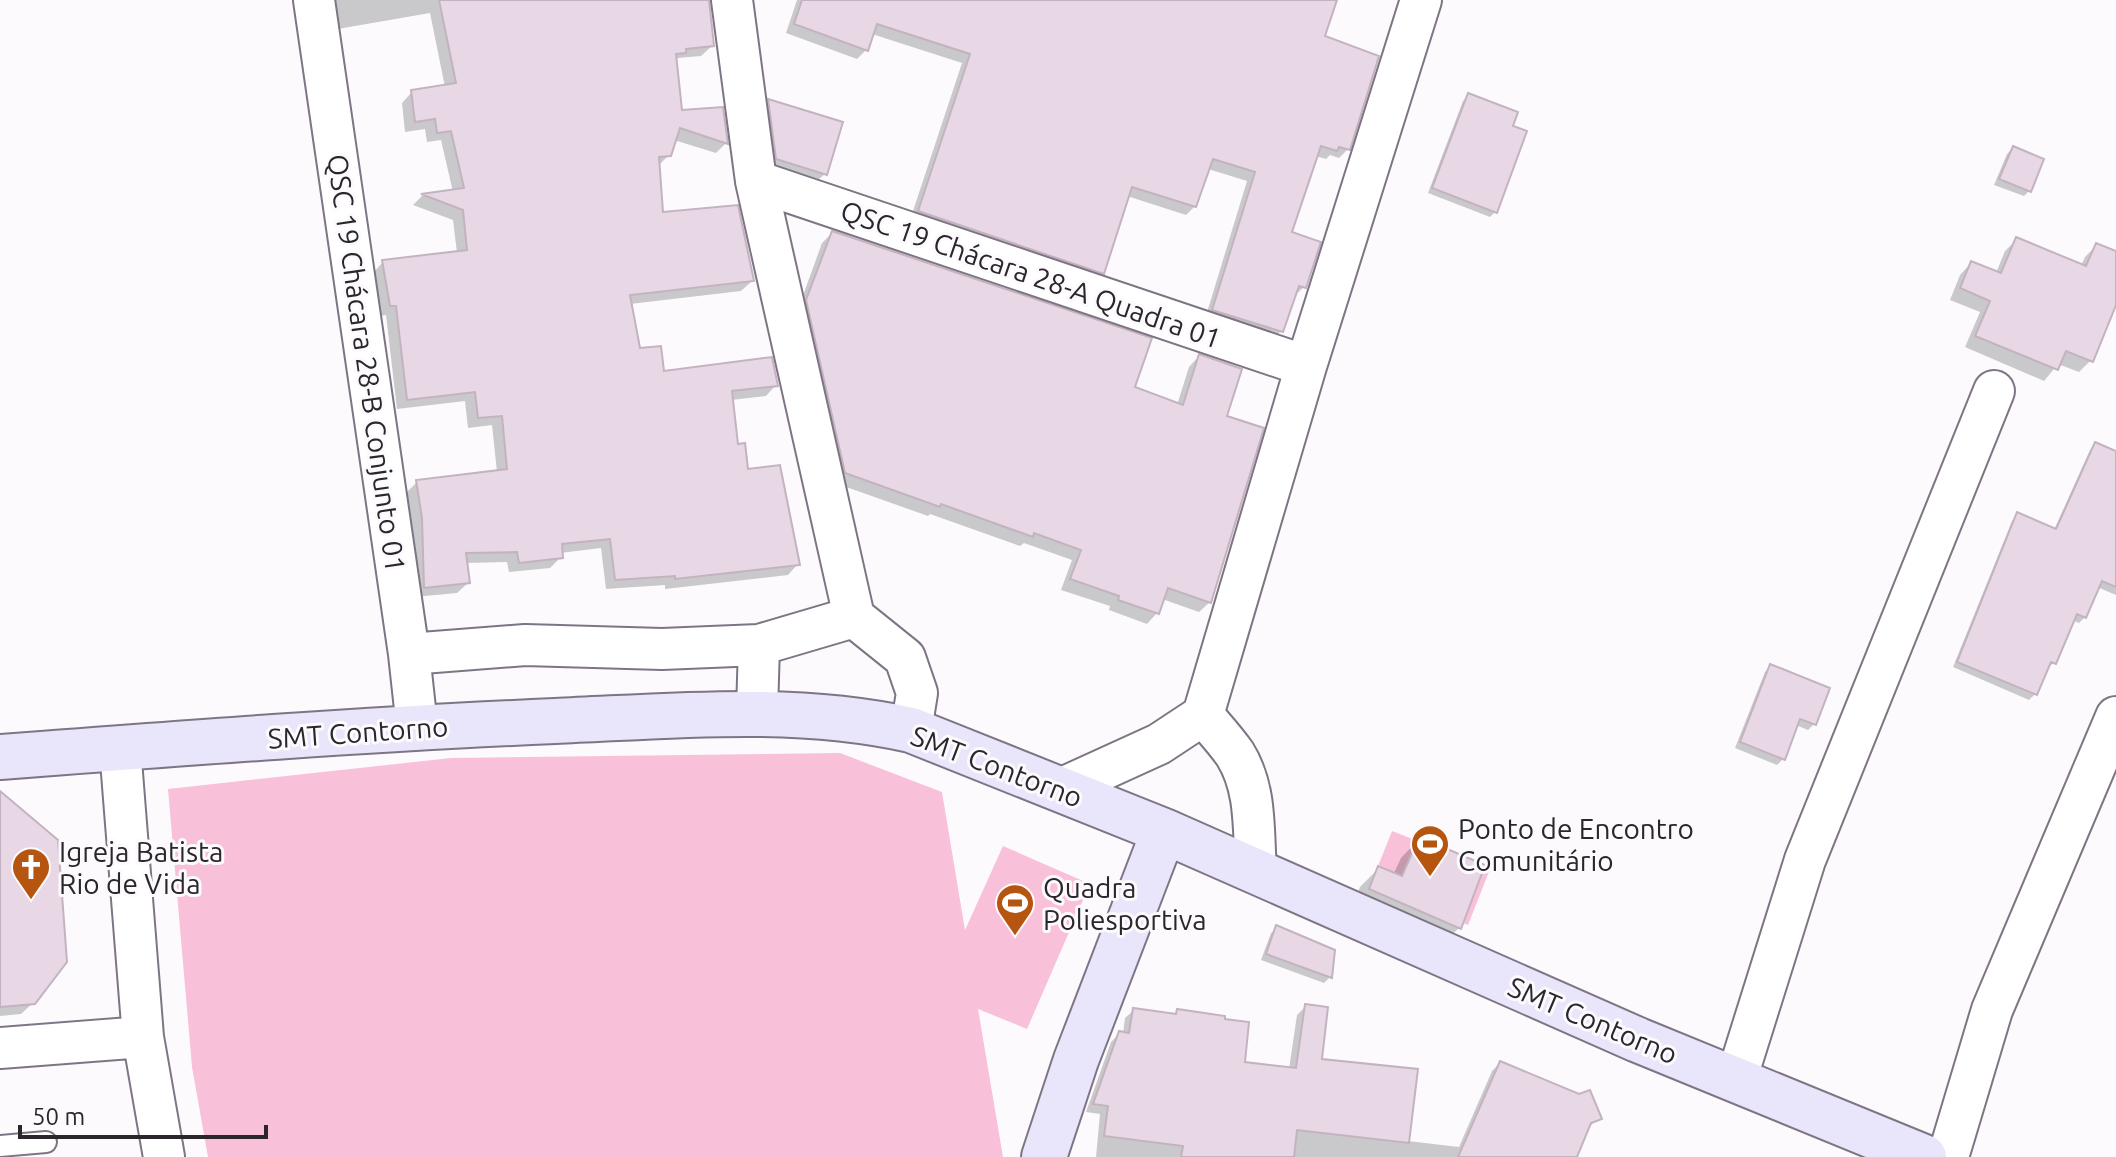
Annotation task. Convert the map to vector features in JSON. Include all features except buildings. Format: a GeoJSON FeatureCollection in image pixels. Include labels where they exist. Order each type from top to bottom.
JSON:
{"type":"FeatureCollection","features":[{"type":"Feature","properties":{"kind":"street","name":"QSC 19 Chácara 28-B Conjunto 01"},"geometry":{"type":"LineString","coordinates":[[314,0],[417,727]]}},
{"type":"Feature","properties":{"kind":"street"},"geometry":{"type":"LineString","coordinates":[[732,0],[756,181],[854,617],[905,658],[917,693],[911,730]]}},
{"type":"Feature","properties":{"kind":"street"},"geometry":{"type":"LineString","coordinates":[[1058,790],[1159,744],[1203,715],[1306,366],[1421,0]]}},
{"type":"Feature","properties":{"kind":"street","name":"QSC 19 Chácara 28-A Quadra 01"},"geometry":{"type":"LineString","coordinates":[[756,181],[1306,366]]}},
{"type":"Feature","properties":{"kind":"street"},"geometry":{"type":"LineString","coordinates":[[1736,1080],[1805,860],[1994,391]]}},
{"type":"Feature","properties":{"kind":"street"},"geometry":{"type":"LineString","coordinates":[[409,654],[525,645],[662,649],[759,645],[854,617]]}},
{"type":"Feature","properties":{"kind":"street"},"geometry":{"type":"LineString","coordinates":[[757,712],[759,645]]}},
{"type":"Feature","properties":{"kind":"street","name":"SMT Contorno"},"geometry":{"type":"LineString","coordinates":[[0,757],[417,727],[757,712],[855,720],[911,730],[1164,831],[1530,994],[1924,1157]]}},
{"type":"Feature","properties":{"kind":"street"},"geometry":{"type":"LineString","coordinates":[[1203,715],[1235,754],[1246,776],[1251,794],[1256,870]]}},
{"type":"Feature","properties":{"kind":"street"},"geometry":{"type":"LineString","coordinates":[[1948,1157],[1992,1010],[2116,717]]}},
{"type":"Feature","properties":{"kind":"street"},"geometry":{"type":"LineString","coordinates":[[120,748],[143,1037],[164,1157]]}},
{"type":"Feature","properties":{"kind":"street"},"geometry":{"type":"LineString","coordinates":[[1044,1157],[1076,1060],[1164,831]]}},
{"type":"Feature","properties":{"kind":"street"},"geometry":{"type":"LineString","coordinates":[[0,1048],[143,1037]]}},
{"type":"Feature","properties":{"kind":"lane"},"geometry":{"type":"LineString","coordinates":[[0,1146],[46,1142]]}},
{"type":"Feature","properties":{"kind":"shaded area"},"geometry":{"type":"Polygon","coordinates":[[[840,753],[942,792],[965,930],[1003,846],[1090,884],[1027,1029],[978,1009],[1003,1157],[208,1157],[192,1067],[168,789],[451,758],[840,753]]]}},
{"type":"Feature","properties":{"kind":"shaded area","name":"Ponto de Encontro Comunitário"},"geometry":{"type":"Polygon","coordinates":[[[1392,831],[1490,869],[1468,925],[1370,886],[1392,831]]]}},
{"type":"Feature","properties":{"kind":"place","name":"Ponto de Encontro Comunitário"},"geometry":{"type":"Point","coordinates":[1430,878]}},
{"type":"Feature","properties":{"kind":"place","name":"Igreja Batista Rio de Vida"},"geometry":{"type":"Point","coordinates":[31,901]}},
{"type":"Feature","properties":{"kind":"place","name":"Quadra Poliesportiva"},"geometry":{"type":"Point","coordinates":[1015,937]}}]}
